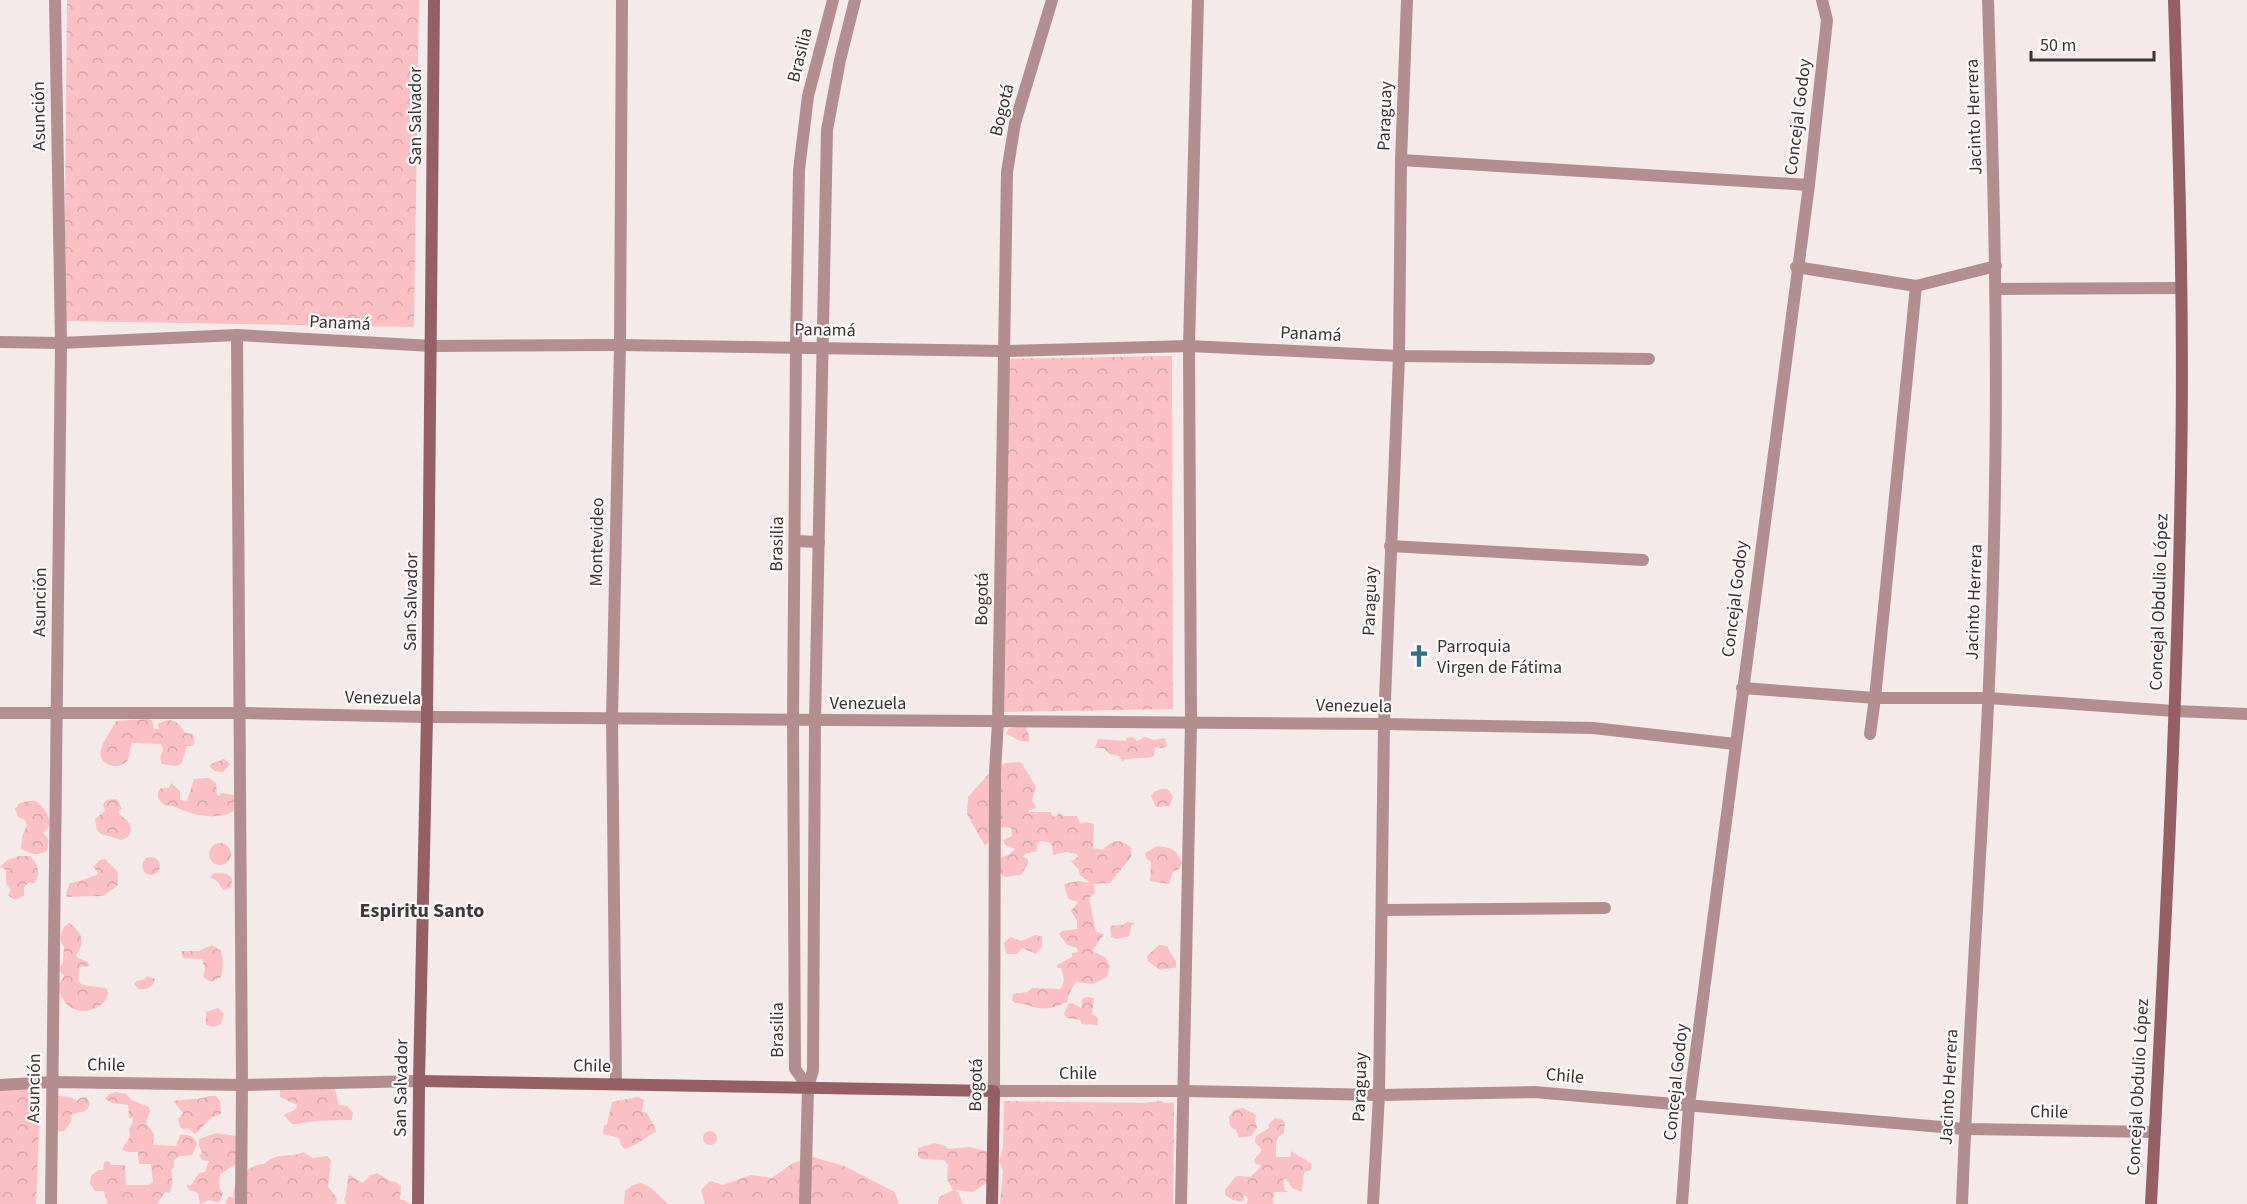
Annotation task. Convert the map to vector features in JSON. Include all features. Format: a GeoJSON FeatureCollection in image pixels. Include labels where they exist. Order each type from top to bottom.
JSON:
{"type":"FeatureCollection","features":[{"type":"Feature","properties":{"kind":"street","name":"Asunción"},"geometry":{"type":"LineString","coordinates":[[51,1204],[61,343],[55,0]]}},
{"type":"Feature","properties":{"kind":"street","name":"San Salvador"},"geometry":{"type":"LineString","coordinates":[[418,1204],[428,717],[434,0]]}},
{"type":"Feature","properties":{"kind":"street","name":"Montevideo"},"geometry":{"type":"LineString","coordinates":[[616,1084],[612,719],[620,345],[622,0]]}},
{"type":"Feature","properties":{"kind":"street","name":"Brasilia"},"geometry":{"type":"LineString","coordinates":[[808,1087],[795,1069],[794,719],[799,170],[808,96],[833,0]]}},
{"type":"Feature","properties":{"kind":"street","name":"Brasilia"},"geometry":{"type":"LineString","coordinates":[[805,1204],[808,1087],[813,1070],[815,720],[827,130],[840,60],[855,0]]}},
{"type":"Feature","properties":{"kind":"street","name":"Bogotá"},"geometry":{"type":"LineString","coordinates":[[992,1204],[995,772],[998,722],[1007,172],[1015,123],[1052,0]]}},
{"type":"Feature","properties":{"kind":"street"},"geometry":{"type":"LineString","coordinates":[[1181,1204],[1191,723],[1189,346],[1198,0]]}},
{"type":"Feature","properties":{"kind":"street","name":"Paraguay"},"geometry":{"type":"LineString","coordinates":[[1373,1204],[1379,1095],[1384,724],[1399,356],[1401,160],[1407,0]]}},
{"type":"Feature","properties":{"kind":"street","name":"Concejal Godoy"},"geometry":{"type":"LineString","coordinates":[[1682,1204],[1689,1105],[1809,185],[1827,20],[1822,0]]}},
{"type":"Feature","properties":{"kind":"street","name":"Jacinto Herrera"},"geometry":{"type":"LineString","coordinates":[[1962,1204],[1988,698],[1995,486],[1997,289],[1988,0]]}},
{"type":"Feature","properties":{"kind":"street","name":"Concejal Obdulio López"},"geometry":{"type":"LineString","coordinates":[[2151,1204],[2174,711],[2181,471],[2181,232],[2174,0]]}},
{"type":"Feature","properties":{"kind":"street"},"geometry":{"type":"LineString","coordinates":[[1401,160],[1809,185]]}},
{"type":"Feature","properties":{"kind":"street"},"geometry":{"type":"LineString","coordinates":[[1797,267],[1898,285],[1916,286],[1996,266]]}},
{"type":"Feature","properties":{"kind":"street"},"geometry":{"type":"LineString","coordinates":[[1870,734],[1916,286]]}},
{"type":"Feature","properties":{"kind":"street"},"geometry":{"type":"LineString","coordinates":[[1997,289],[2180,288]]}},
{"type":"Feature","properties":{"kind":"street","name":"Panamá"},"geometry":{"type":"LineString","coordinates":[[0,342],[61,343],[237,335],[432,346],[620,345],[1005,351],[1189,346],[1399,356],[1649,358]]}},
{"type":"Feature","properties":{"kind":"street"},"geometry":{"type":"LineString","coordinates":[[237,335],[241,1204]]}},
{"type":"Feature","properties":{"kind":"street"},"geometry":{"type":"LineString","coordinates":[[795,541],[819,542]]}},
{"type":"Feature","properties":{"kind":"street"},"geometry":{"type":"LineString","coordinates":[[1390,546],[1643,560]]}},
{"type":"Feature","properties":{"kind":"street"},"geometry":{"type":"LineString","coordinates":[[1742,688],[1875,698],[1988,698],[2247,714]]}},
{"type":"Feature","properties":{"kind":"street","name":"Venezuela"},"geometry":{"type":"LineString","coordinates":[[0,713],[239,713],[612,719],[1384,724],[1593,728],[1735,744]]}},
{"type":"Feature","properties":{"kind":"street"},"geometry":{"type":"LineString","coordinates":[[794,907],[814,907]]}},
{"type":"Feature","properties":{"kind":"street"},"geometry":{"type":"LineString","coordinates":[[1382,910],[1605,908]]}},
{"type":"Feature","properties":{"kind":"street"},"geometry":{"type":"LineString","coordinates":[[795,1007],[814,1007]]}},
{"type":"Feature","properties":{"kind":"street","name":"Chile"},"geometry":{"type":"LineString","coordinates":[[0,1085],[52,1082],[242,1085],[419,1082],[994,1090],[1184,1090],[1379,1095],[1534,1092],[1965,1129],[2155,1132]]}},
{"type":"Feature","properties":{"kind":"green space"},"geometry":{"type":"Polygon","coordinates":[[[67,0],[419,0],[414,327],[64,321],[67,0]]]}},
{"type":"Feature","properties":{"kind":"green space"},"geometry":{"type":"Polygon","coordinates":[[[1172,356],[1173,709],[1003,712],[1004,359],[1172,356]]]}},
{"type":"Feature","properties":{"kind":"green space"},"geometry":{"type":"Polygon","coordinates":[[[152,720],[154,729],[159,729],[158,724],[171,720],[177,723],[185,733],[193,734],[194,742],[192,746],[187,746],[181,764],[176,766],[162,764],[161,744],[132,743],[128,759],[123,764],[114,766],[105,763],[101,750],[116,721],[152,720]]]}},
{"type":"Feature","properties":{"kind":"green space"},"geometry":{"type":"Polygon","coordinates":[[[1025,726],[1029,742],[1006,734],[1009,728],[1025,726]]]}},
{"type":"Feature","properties":{"kind":"green space"},"geometry":{"type":"Polygon","coordinates":[[[1133,737],[1137,741],[1145,737],[1154,740],[1165,738],[1167,746],[1155,747],[1154,756],[1122,761],[1119,756],[1109,754],[1104,748],[1095,748],[1098,739],[1126,741],[1127,738],[1133,737]]]}},
{"type":"Feature","properties":{"kind":"green space"},"geometry":{"type":"Polygon","coordinates":[[[224,759],[230,764],[223,772],[215,771],[210,767],[211,764],[224,759]]]}},
{"type":"Feature","properties":{"kind":"green space"},"geometry":{"type":"Polygon","coordinates":[[[1021,762],[1036,787],[1032,800],[1036,808],[1029,812],[1051,812],[1055,817],[1060,813],[1064,816],[1077,816],[1080,823],[1094,824],[1093,848],[1103,850],[1117,841],[1131,847],[1131,857],[1110,883],[1094,884],[1095,893],[1089,898],[1096,932],[1104,934],[1092,951],[1105,957],[1110,966],[1107,977],[1093,984],[1076,982],[1067,1002],[1045,1008],[1015,1003],[1012,1000],[1013,994],[1027,992],[1032,988],[1061,989],[1064,980],[1061,968],[1057,968],[1057,965],[1072,957],[1072,953],[1078,952],[1077,948],[1067,945],[1059,934],[1062,931],[1077,929],[1077,921],[1071,911],[1078,902],[1068,899],[1064,884],[1078,881],[1090,883],[1080,875],[1079,870],[1071,861],[1078,857],[1077,854],[1066,852],[1053,855],[1049,842],[1040,841],[1037,844],[1037,851],[1025,854],[1023,857],[1028,859],[1028,864],[1021,875],[1004,877],[1000,873],[999,858],[1009,855],[1015,849],[1005,845],[1003,840],[1012,836],[1011,828],[1001,827],[985,846],[967,814],[968,797],[991,771],[1006,763],[1021,762]]]}},
{"type":"Feature","properties":{"kind":"green space"},"geometry":{"type":"Polygon","coordinates":[[[209,778],[216,783],[217,795],[221,793],[234,795],[237,809],[224,815],[199,815],[165,805],[158,798],[161,788],[169,788],[171,783],[180,791],[180,800],[187,801],[194,779],[209,778]]]}},
{"type":"Feature","properties":{"kind":"green space"},"geometry":{"type":"Polygon","coordinates":[[[1161,789],[1167,789],[1173,796],[1170,806],[1156,807],[1151,796],[1161,789]]]}},
{"type":"Feature","properties":{"kind":"green space"},"geometry":{"type":"Polygon","coordinates":[[[117,799],[122,809],[118,812],[131,828],[129,836],[122,840],[101,834],[97,830],[95,819],[105,811],[103,804],[107,800],[117,799]]]}},
{"type":"Feature","properties":{"kind":"green space"},"geometry":{"type":"Polygon","coordinates":[[[36,801],[40,804],[48,816],[49,825],[43,833],[48,841],[47,851],[40,854],[21,849],[22,837],[27,825],[25,820],[18,817],[15,809],[20,803],[36,801]]]}},
{"type":"Feature","properties":{"kind":"green space"},"geometry":{"type":"Polygon","coordinates":[[[216,843],[224,843],[231,850],[231,858],[224,865],[216,865],[209,858],[209,850],[216,843]]]}},
{"type":"Feature","properties":{"kind":"green space"},"geometry":{"type":"Polygon","coordinates":[[[1157,846],[1173,850],[1182,863],[1178,870],[1173,871],[1169,884],[1150,881],[1151,862],[1146,858],[1145,853],[1157,846]]]}},
{"type":"Feature","properties":{"kind":"green space"},"geometry":{"type":"Polygon","coordinates":[[[30,856],[37,866],[38,875],[35,883],[28,883],[24,887],[24,896],[15,900],[8,895],[11,890],[6,884],[6,870],[0,867],[7,860],[30,856]]]}},
{"type":"Feature","properties":{"kind":"green space"},"geometry":{"type":"Polygon","coordinates":[[[151,857],[157,860],[160,866],[157,872],[151,875],[145,872],[142,866],[145,860],[151,857]]]}},
{"type":"Feature","properties":{"kind":"green space"},"geometry":{"type":"Polygon","coordinates":[[[105,859],[118,872],[118,885],[103,896],[67,897],[66,893],[70,883],[97,875],[98,872],[93,867],[100,860],[105,859]]]}},
{"type":"Feature","properties":{"kind":"green space"},"geometry":{"type":"Polygon","coordinates":[[[214,873],[230,876],[232,878],[231,888],[223,890],[218,882],[210,877],[214,873]]]}},
{"type":"Feature","properties":{"kind":"green space"},"geometry":{"type":"Polygon","coordinates":[[[1127,922],[1135,923],[1131,926],[1129,936],[1116,939],[1111,937],[1110,926],[1127,922]]]}},
{"type":"Feature","properties":{"kind":"green space"},"geometry":{"type":"Polygon","coordinates":[[[69,923],[80,933],[82,942],[76,955],[88,962],[89,966],[80,967],[78,981],[82,985],[106,988],[108,993],[103,1003],[87,1011],[70,1007],[57,987],[64,976],[59,970],[63,962],[64,947],[61,934],[69,923]]]}},
{"type":"Feature","properties":{"kind":"green space"},"geometry":{"type":"Polygon","coordinates":[[[1036,935],[1042,937],[1042,947],[1036,954],[1022,948],[1017,954],[1006,954],[1004,943],[1011,937],[1021,941],[1036,935]]]}},
{"type":"Feature","properties":{"kind":"green space"},"geometry":{"type":"Polygon","coordinates":[[[212,945],[221,951],[223,964],[221,977],[211,982],[203,977],[205,969],[202,959],[183,958],[181,951],[199,951],[212,945]]]}},
{"type":"Feature","properties":{"kind":"green space"},"geometry":{"type":"Polygon","coordinates":[[[1159,945],[1167,946],[1176,962],[1176,967],[1160,970],[1148,961],[1147,956],[1159,945]]]}},
{"type":"Feature","properties":{"kind":"green space"},"geometry":{"type":"Polygon","coordinates":[[[147,976],[155,979],[153,984],[146,989],[138,989],[134,984],[147,976]]]}},
{"type":"Feature","properties":{"kind":"green space"},"geometry":{"type":"Polygon","coordinates":[[[1094,998],[1092,1014],[1098,1018],[1097,1025],[1082,1024],[1080,1020],[1067,1018],[1064,1014],[1068,1004],[1072,1003],[1081,1008],[1082,999],[1094,998]]]}},
{"type":"Feature","properties":{"kind":"green space"},"geometry":{"type":"Polygon","coordinates":[[[218,1008],[224,1014],[221,1024],[214,1027],[206,1025],[206,1012],[218,1008]]]}},
{"type":"Feature","properties":{"kind":"green space"},"geometry":{"type":"Polygon","coordinates":[[[316,1077],[332,1078],[339,1105],[347,1106],[353,1113],[352,1120],[292,1124],[284,1115],[296,1109],[297,1105],[280,1097],[280,1086],[300,1078],[312,1081],[316,1077]]]}},
{"type":"Feature","properties":{"kind":"green space"},"geometry":{"type":"Polygon","coordinates":[[[41,1078],[36,1204],[0,1204],[0,1080],[41,1078]]]}},
{"type":"Feature","properties":{"kind":"green space"},"geometry":{"type":"Polygon","coordinates":[[[116,1092],[126,1094],[132,1100],[149,1107],[146,1123],[154,1134],[153,1145],[176,1146],[180,1135],[188,1135],[196,1141],[192,1155],[180,1156],[174,1160],[169,1193],[165,1192],[157,1204],[106,1204],[108,1200],[105,1198],[104,1191],[95,1191],[90,1184],[91,1176],[98,1170],[103,1170],[104,1162],[109,1161],[111,1165],[125,1165],[126,1185],[149,1185],[153,1182],[151,1164],[139,1164],[138,1152],[127,1152],[122,1149],[130,1137],[129,1129],[133,1118],[129,1118],[128,1105],[112,1103],[105,1099],[109,1094],[116,1092]]]}},
{"type":"Feature","properties":{"kind":"green space"},"geometry":{"type":"Polygon","coordinates":[[[216,1096],[220,1101],[221,1114],[211,1118],[195,1134],[188,1128],[184,1130],[180,1127],[178,1119],[183,1113],[173,1101],[216,1096]]]}},
{"type":"Feature","properties":{"kind":"green space"},"geometry":{"type":"Polygon","coordinates":[[[55,1097],[70,1097],[77,1101],[86,1097],[90,1102],[88,1109],[71,1115],[71,1122],[64,1131],[57,1132],[55,1097]]]}},
{"type":"Feature","properties":{"kind":"green space"},"geometry":{"type":"Polygon","coordinates":[[[638,1097],[644,1100],[642,1112],[647,1113],[656,1132],[625,1149],[619,1138],[603,1134],[604,1126],[607,1124],[612,1102],[638,1097]]]}},
{"type":"Feature","properties":{"kind":"green space"},"geometry":{"type":"Polygon","coordinates":[[[1004,1101],[1142,1103],[1162,1101],[1174,1103],[1173,1204],[1000,1204],[1003,1170],[999,1161],[1003,1147],[1004,1101]]]}},
{"type":"Feature","properties":{"kind":"green space"},"geometry":{"type":"Polygon","coordinates":[[[1243,1108],[1256,1115],[1257,1127],[1251,1136],[1239,1138],[1236,1130],[1230,1126],[1229,1117],[1234,1110],[1243,1108]]]}},
{"type":"Feature","properties":{"kind":"green space"},"geometry":{"type":"Polygon","coordinates":[[[1275,1118],[1285,1123],[1284,1133],[1276,1143],[1276,1157],[1290,1157],[1291,1151],[1312,1164],[1311,1170],[1304,1172],[1302,1192],[1292,1188],[1286,1179],[1283,1179],[1285,1190],[1288,1192],[1274,1192],[1273,1204],[1247,1204],[1246,1196],[1244,1196],[1244,1201],[1236,1201],[1225,1195],[1225,1190],[1236,1176],[1250,1177],[1260,1168],[1261,1165],[1255,1164],[1254,1160],[1262,1150],[1255,1142],[1256,1136],[1269,1128],[1269,1124],[1275,1118]]]}},
{"type":"Feature","properties":{"kind":"green space"},"geometry":{"type":"Polygon","coordinates":[[[707,1131],[713,1131],[717,1138],[713,1145],[707,1145],[703,1141],[703,1135],[707,1131]]]}},
{"type":"Feature","properties":{"kind":"green space"},"geometry":{"type":"Polygon","coordinates":[[[216,1133],[236,1136],[240,1162],[220,1174],[219,1188],[223,1193],[219,1203],[209,1200],[200,1204],[198,1193],[189,1190],[186,1185],[191,1185],[199,1173],[205,1172],[209,1161],[202,1160],[199,1155],[202,1153],[199,1139],[216,1133]]]}},
{"type":"Feature","properties":{"kind":"green space"},"geometry":{"type":"Polygon","coordinates":[[[934,1143],[946,1146],[947,1149],[969,1147],[990,1152],[989,1181],[973,1192],[955,1190],[959,1193],[962,1203],[965,1204],[938,1204],[939,1197],[953,1190],[947,1179],[948,1165],[944,1160],[921,1159],[918,1156],[918,1148],[934,1143]]]}},
{"type":"Feature","properties":{"kind":"green space"},"geometry":{"type":"Polygon","coordinates":[[[303,1152],[313,1158],[327,1156],[331,1160],[328,1187],[337,1202],[334,1204],[225,1204],[229,1196],[234,1198],[238,1180],[252,1167],[279,1156],[303,1152]]]}},
{"type":"Feature","properties":{"kind":"green space"},"geometry":{"type":"Polygon","coordinates":[[[813,1157],[844,1166],[895,1192],[899,1204],[705,1204],[701,1190],[710,1181],[723,1185],[751,1175],[772,1178],[793,1163],[813,1157]]]}},
{"type":"Feature","properties":{"kind":"green space"},"geometry":{"type":"Polygon","coordinates":[[[377,1173],[401,1186],[400,1199],[411,1204],[347,1204],[344,1200],[349,1175],[363,1183],[370,1175],[377,1173]]]}},
{"type":"Feature","properties":{"kind":"green space"},"geometry":{"type":"Polygon","coordinates":[[[641,1183],[650,1187],[668,1204],[624,1204],[625,1191],[641,1183]]]}},
{"type":"Feature","properties":{"kind":"place","name":"Parroquia Virgen de Fátima"},"geometry":{"type":"Point","coordinates":[1419,656]}},
{"type":"Feature","properties":{"kind":"district","name":"Espiritu Santo"},"geometry":{"type":"Point","coordinates":[422,911]}}]}
